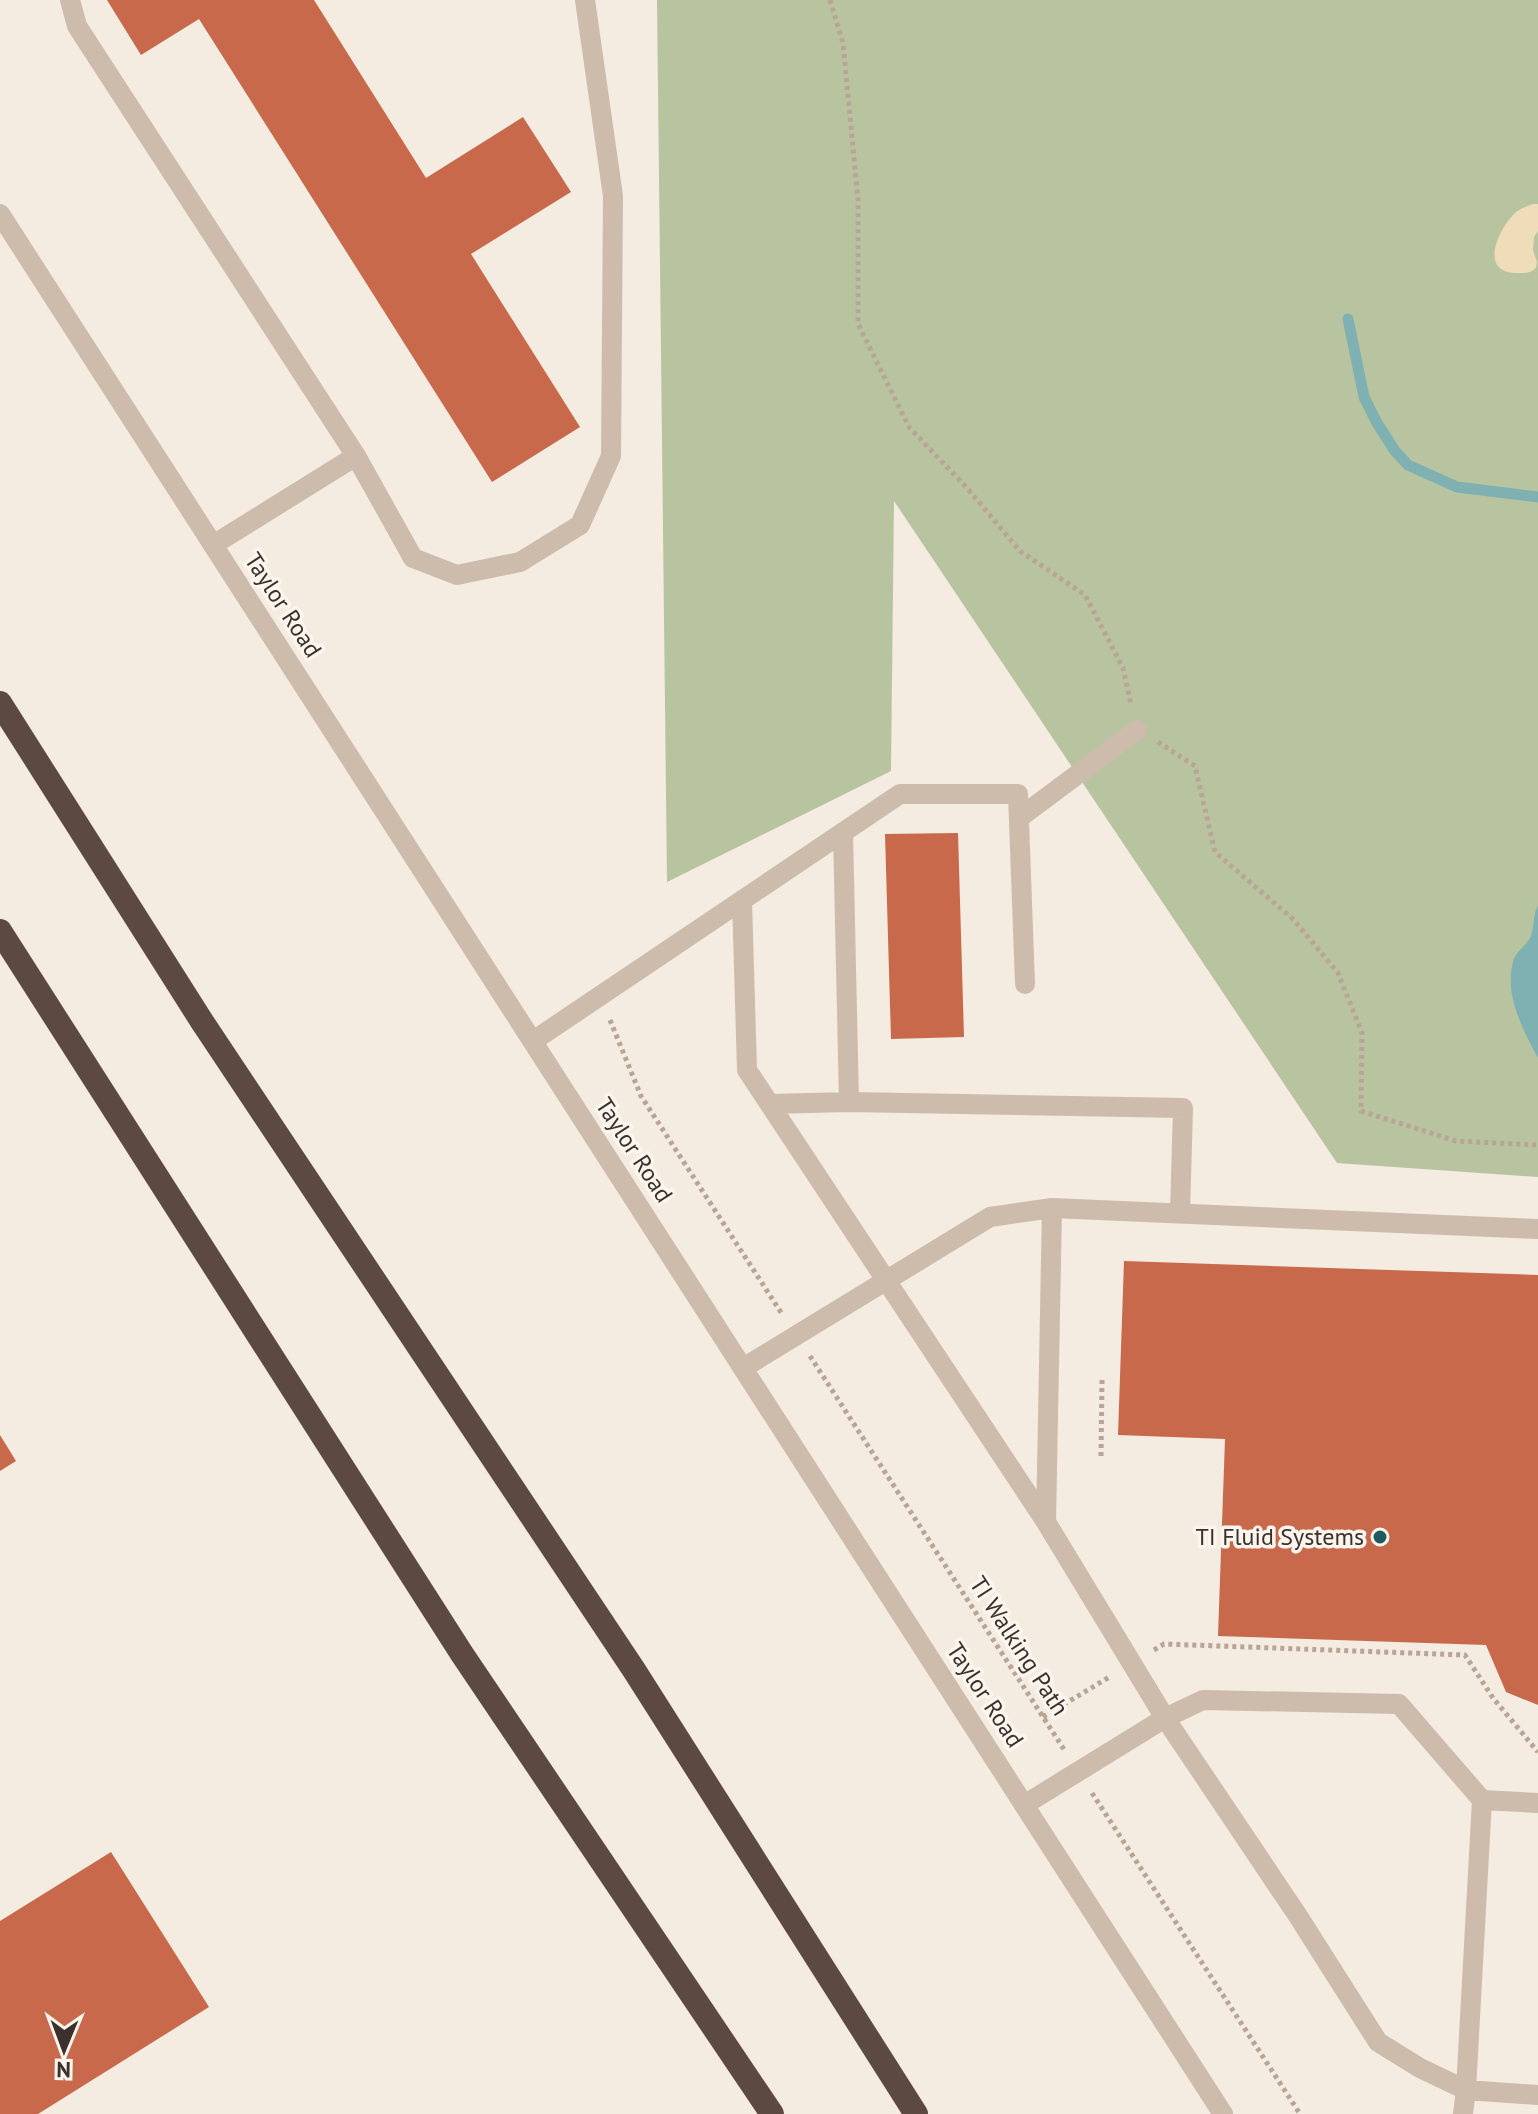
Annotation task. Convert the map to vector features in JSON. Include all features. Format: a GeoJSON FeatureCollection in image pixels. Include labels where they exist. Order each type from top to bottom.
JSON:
{"type":"FeatureCollection","features":[{"type":"Feature","properties":{"kind":"highway"},"geometry":{"type":"LineString","coordinates":[[0,703],[201,1020],[634,1670],[916,2114]]}},
{"type":"Feature","properties":{"kind":"highway"},"geometry":{"type":"LineString","coordinates":[[0,931],[462,1654],[772,2114]]}},
{"type":"Feature","properties":{"kind":"street"},"geometry":{"type":"LineString","coordinates":[[70,0],[77,26],[356,456],[413,558],[457,575],[520,562],[580,525],[611,456],[613,196],[585,0]]}},
{"type":"Feature","properties":{"kind":"street","name":"Taylor Road"},"geometry":{"type":"LineString","coordinates":[[0,214],[1223,2114]]}},
{"type":"Feature","properties":{"kind":"street"},"geometry":{"type":"LineString","coordinates":[[213,545],[356,456]]}},
{"type":"Feature","properties":{"kind":"street"},"geometry":{"type":"LineString","coordinates":[[1019,818],[1137,730]]}},
{"type":"Feature","properties":{"kind":"street"},"geometry":{"type":"LineString","coordinates":[[533,1041],[900,794],[1018,794],[1025,984]]}},
{"type":"Feature","properties":{"kind":"street"},"geometry":{"type":"LineString","coordinates":[[843,832],[849,1102]]}},
{"type":"Feature","properties":{"kind":"street"},"geometry":{"type":"LineString","coordinates":[[742,900],[747,1070],[1046,1522],[1165,1718],[1378,2042],[1420,2068],[1466,2090],[1538,2095]]}},
{"type":"Feature","properties":{"kind":"street"},"geometry":{"type":"LineString","coordinates":[[770,1104],[849,1102],[1183,1108],[1180,1213]]}},
{"type":"Feature","properties":{"kind":"street"},"geometry":{"type":"LineString","coordinates":[[743,1368],[990,1217],[1052,1208],[1538,1229]]}},
{"type":"Feature","properties":{"kind":"street"},"geometry":{"type":"LineString","coordinates":[[1046,1522],[1052,1208]]}},
{"type":"Feature","properties":{"kind":"street"},"geometry":{"type":"LineString","coordinates":[[1024,1805],[1165,1718],[1203,1700],[1399,1704],[1482,1800],[1463,2114]]}},
{"type":"Feature","properties":{"kind":"street"},"geometry":{"type":"LineString","coordinates":[[1482,1800],[1538,1803]]}},
{"type":"Feature","properties":{"kind":"path"},"geometry":{"type":"LineString","coordinates":[[830,0],[843,43],[858,200],[858,324],[909,427],[967,488],[1020,551],[1085,595],[1123,668],[1137,730],[1195,766],[1215,852],[1294,920],[1338,973],[1362,1033],[1361,1111],[1456,1141],[1538,1145]]}},
{"type":"Feature","properties":{"kind":"path","name":"TI Walking Path"},"geometry":{"type":"LineString","coordinates":[[600,996],[641,1096],[1300,2114]]}},
{"type":"Feature","properties":{"kind":"path"},"geometry":{"type":"LineString","coordinates":[[1101,1456],[1102,1380]]}},
{"type":"Feature","properties":{"kind":"path"},"geometry":{"type":"LineString","coordinates":[[1043,1717],[1164,1644],[1465,1655],[1493,1698],[1538,1752]]}},
{"type":"Feature","properties":{"kind":"green space"},"geometry":{"type":"Polygon","coordinates":[[[657,0],[1538,0],[1538,1177],[1337,1163],[894,501],[891,771],[667,882],[657,0]]]}},
{"type":"Feature","properties":{"kind":"sand"},"geometry":{"type":"Polygon","coordinates":[[[1538,204],[1538,231],[1533,250],[1536,268],[1526,273],[1506,271],[1498,266],[1495,259],[1498,239],[1516,212],[1538,204]]]}},
{"type":"Feature","properties":{"kind":"water"},"geometry":{"type":"Polygon","coordinates":[[[1538,905],[1538,1058],[1516,1012],[1511,974],[1514,958],[1531,936],[1538,905]]]}},
{"type":"Feature","properties":{"kind":"building"},"geometry":{"type":"Polygon","coordinates":[[[107,0],[314,0],[426,178],[523,117],[571,192],[471,254],[580,427],[492,482],[199,19],[141,55],[107,0]]]}},
{"type":"Feature","properties":{"kind":"building"},"geometry":{"type":"Polygon","coordinates":[[[958,833],[964,1037],[891,1039],[885,834],[958,833]]]}},
{"type":"Feature","properties":{"kind":"building","name":"TI Fluid Systems"},"geometry":{"type":"Polygon","coordinates":[[[1124,1261],[1538,1275],[1538,1705],[1506,1692],[1486,1645],[1218,1636],[1225,1439],[1118,1435],[1124,1261]]]}},
{"type":"Feature","properties":{"kind":"building"},"geometry":{"type":"Polygon","coordinates":[[[0,1435],[16,1461],[0,1471],[0,1435]]]}},
{"type":"Feature","properties":{"kind":"building"},"geometry":{"type":"Polygon","coordinates":[[[111,1852],[209,2007],[38,2114],[0,2114],[0,1921],[111,1852]]]}},
{"type":"Feature","properties":{"kind":"waterway"},"geometry":{"type":"LineString","coordinates":[[1348,319],[1364,397],[1395,451],[1408,465],[1457,487],[1538,497]]}},
{"type":"Feature","properties":{"kind":"place","name":"TI Fluid Systems"},"geometry":{"type":"Point","coordinates":[1380,1537]}}]}
